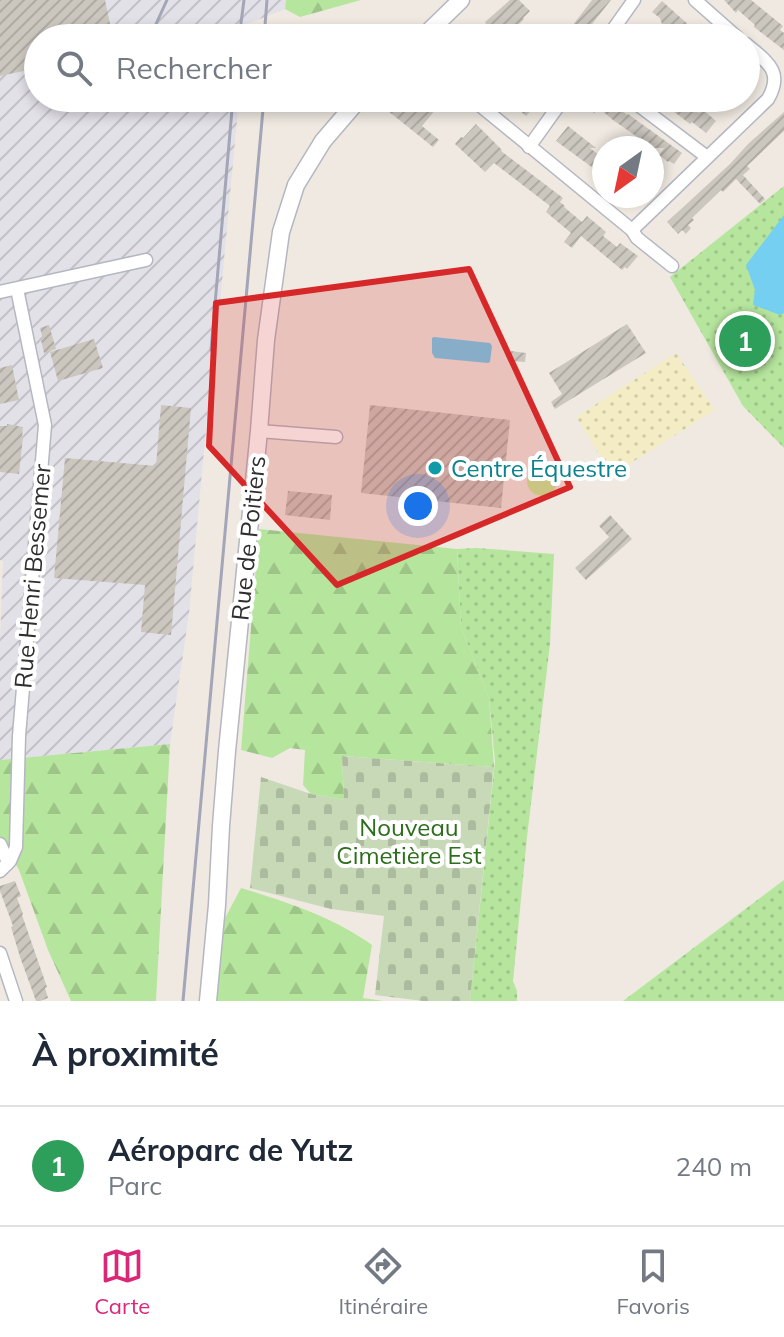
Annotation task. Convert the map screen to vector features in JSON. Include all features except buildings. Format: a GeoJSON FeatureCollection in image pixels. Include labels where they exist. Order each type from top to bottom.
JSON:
{"type":"FeatureCollection","features":[{"type":"Feature","properties":{"kind":"street"},"geometry":{"type":"LineString","coordinates":[[436,24],[461,0]]}},
{"type":"Feature","properties":{"kind":"street"},"geometry":{"type":"LineString","coordinates":[[617,24],[634,0]]}},
{"type":"Feature","properties":{"kind":"street"},"geometry":{"type":"LineString","coordinates":[[695,0],[722,24]]}},
{"type":"Feature","properties":{"kind":"street"},"geometry":{"type":"LineString","coordinates":[[760,56],[775,68],[778,79],[774,91],[760,107]]}},
{"type":"Feature","properties":{"kind":"street","name":"Rue de Poitiers"},"geometry":{"type":"LineString","coordinates":[[208,1001],[227,751],[266,340],[281,232],[296,185],[323,141],[348,112]]}},
{"type":"Feature","properties":{"kind":"street"},"geometry":{"type":"LineString","coordinates":[[488,112],[672,266]]}},
{"type":"Feature","properties":{"kind":"street"},"geometry":{"type":"LineString","coordinates":[[529,147],[554,112]]}},
{"type":"Feature","properties":{"kind":"street"},"geometry":{"type":"LineString","coordinates":[[648,112],[707,157]]}},
{"type":"Feature","properties":{"kind":"street"},"geometry":{"type":"LineString","coordinates":[[632,230],[754,112]]}},
{"type":"Feature","properties":{"kind":"street"},"geometry":{"type":"LineString","coordinates":[[0,292],[146,260]]}},
{"type":"Feature","properties":{"kind":"street","name":"Rue Henri Bessemer"},"geometry":{"type":"LineString","coordinates":[[3,867],[15,853],[16,847],[19,736],[45,425],[17,289]]}},
{"type":"Feature","properties":{"kind":"street"},"geometry":{"type":"LineString","coordinates":[[259,431],[336,437]]}},
{"type":"Feature","properties":{"kind":"street"},"geometry":{"type":"LineString","coordinates":[[0,844],[7,860],[3,867]]}},
{"type":"Feature","properties":{"kind":"street"},"geometry":{"type":"LineString","coordinates":[[0,955],[16,1001]]}},
{"type":"Feature","properties":{"kind":"highlighted area"},"geometry":{"type":"Polygon","coordinates":[[[469,269],[570,487],[337,585],[209,446],[216,303],[469,269]]]}},
{"type":"Feature","properties":{"kind":"shaded area"},"geometry":{"type":"Polygon","coordinates":[[[0,0],[286,0],[285,9],[247,24],[24,24],[24,112],[238,112],[189,613],[170,744],[0,760],[3,561],[0,560],[0,0]]]}},
{"type":"Feature","properties":{"kind":"green space"},"geometry":{"type":"Polygon","coordinates":[[[286,0],[361,0],[300,17],[285,9],[286,0]]]}},
{"type":"Feature","properties":{"kind":"green space"},"geometry":{"type":"Polygon","coordinates":[[[784,186],[784,448],[743,406],[670,277],[784,186]]]}},
{"type":"Feature","properties":{"kind":"green space"},"geometry":{"type":"Polygon","coordinates":[[[542,466],[548,467],[556,475],[556,487],[548,495],[542,496],[536,495],[528,487],[527,481],[528,475],[536,467],[542,466]]]}},
{"type":"Feature","properties":{"kind":"green space"},"geometry":{"type":"Polygon","coordinates":[[[259,529],[457,549],[461,627],[489,698],[494,767],[342,756],[344,800],[311,794],[303,785],[305,750],[290,748],[272,758],[241,750],[259,529]]]}},
{"type":"Feature","properties":{"kind":"green space"},"geometry":{"type":"Polygon","coordinates":[[[457,549],[554,554],[550,644],[513,981],[517,1001],[470,1001],[495,761],[489,698],[461,627],[457,549]]]}},
{"type":"Feature","properties":{"kind":"green space"},"geometry":{"type":"Polygon","coordinates":[[[170,744],[156,1001],[71,1001],[48,950],[19,870],[0,836],[0,760],[170,744]]]}},
{"type":"Feature","properties":{"kind":"green space","name":"Nouveau Cimetière Est"},"geometry":{"type":"Polygon","coordinates":[[[342,756],[494,767],[470,1001],[423,1001],[375,995],[384,916],[331,909],[250,888],[261,777],[311,794],[344,800],[342,756]]]}},
{"type":"Feature","properties":{"kind":"green space"},"geometry":{"type":"Polygon","coordinates":[[[784,880],[784,1001],[623,1001],[784,880]]]}},
{"type":"Feature","properties":{"kind":"green space"},"geometry":{"type":"Polygon","coordinates":[[[241,888],[326,918],[372,945],[363,998],[384,1001],[209,1001],[215,937],[241,888]]]}},
{"type":"Feature","properties":{"kind":"sand"},"geometry":{"type":"Polygon","coordinates":[[[676,353],[715,410],[612,475],[576,417],[676,353]]]}},
{"type":"Feature","properties":{"kind":"water"},"geometry":{"type":"Polygon","coordinates":[[[784,215],[784,313],[780,315],[753,305],[755,290],[746,265],[784,215]]]}},
{"type":"Feature","properties":{"kind":"water"},"geometry":{"type":"Polygon","coordinates":[[[434,337],[490,343],[490,362],[435,358],[432,353],[434,337]]]}},
{"type":"Feature","properties":{"kind":"railway"},"geometry":{"type":"LineString","coordinates":[[156,24],[167,0]]}},
{"type":"Feature","properties":{"kind":"railway"},"geometry":{"type":"LineString","coordinates":[[241,24],[244,0]]}},
{"type":"Feature","properties":{"kind":"railway"},"geometry":{"type":"LineString","coordinates":[[265,24],[267,0]]}},
{"type":"Feature","properties":{"kind":"railway"},"geometry":{"type":"LineString","coordinates":[[211,350],[232,112]]}},
{"type":"Feature","properties":{"kind":"railway"},"geometry":{"type":"LineString","coordinates":[[183,1001],[263,112]]}},
{"type":"Feature","properties":{"kind":"place","name":"Aéroparc de Yutz"},"geometry":{"type":"Point","coordinates":[745,341]}},
{"type":"Feature","properties":{"kind":"place","name":"Centre Équestre"},"geometry":{"type":"Point","coordinates":[435,468]}}]}
